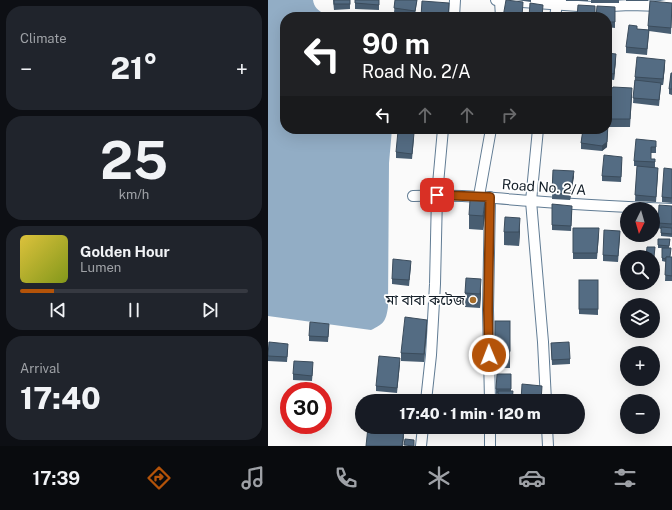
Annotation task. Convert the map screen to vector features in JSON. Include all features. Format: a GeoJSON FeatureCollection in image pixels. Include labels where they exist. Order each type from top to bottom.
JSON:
{"type":"FeatureCollection","features":[{"type":"Feature","properties":{"kind":"street"},"geometry":{"type":"LineString","coordinates":[[454,12],[455,0]]}},
{"type":"Feature","properties":{"kind":"street"},"geometry":{"type":"LineString","coordinates":[[500,12],[498,0],[592,7],[630,5],[660,6],[672,4]]}},
{"type":"Feature","properties":{"kind":"street"},"geometry":{"type":"LineString","coordinates":[[556,12],[557,4]]}},
{"type":"Feature","properties":{"kind":"street"},"geometry":{"type":"LineString","coordinates":[[427,394],[432,355],[437,195],[443,134]]}},
{"type":"Feature","properties":{"kind":"street"},"geometry":{"type":"LineString","coordinates":[[479,196],[490,134]]}},
{"type":"Feature","properties":{"kind":"street"},"geometry":{"type":"LineString","coordinates":[[538,134],[531,201],[544,342],[546,394]]}},
{"type":"Feature","properties":{"kind":"street","name":"Road No. 2/A"},"geometry":{"type":"LineString","coordinates":[[413,196],[479,196],[531,201],[672,209]]}},
{"type":"Feature","properties":{"kind":"street"},"geometry":{"type":"LineString","coordinates":[[490,197],[488,310],[490,394]]}},
{"type":"Feature","properties":{"kind":"street"},"geometry":{"type":"LineString","coordinates":[[421,446],[422,434]]}},
{"type":"Feature","properties":{"kind":"street"},"geometry":{"type":"LineString","coordinates":[[490,434],[490,446]]}},
{"type":"Feature","properties":{"kind":"street"},"geometry":{"type":"LineString","coordinates":[[547,434],[548,446]]}},
{"type":"Feature","properties":{"kind":"water"},"geometry":{"type":"Polygon","coordinates":[[[268,0],[313,0],[314,5],[320,12],[280,12],[280,134],[392,134],[389,163],[388,307],[384,322],[371,330],[268,316],[268,0]]]}},
{"type":"Feature","properties":{"kind":"building"},"geometry":{"type":"Polygon","coordinates":[[[334,0],[350,0],[350,4],[334,4],[334,0]]]}},
{"type":"Feature","properties":{"kind":"building"},"geometry":{"type":"Polygon","coordinates":[[[355,0],[379,0],[379,5],[355,3],[355,0]]]}},
{"type":"Feature","properties":{"kind":"building"},"geometry":{"type":"Polygon","coordinates":[[[395,0],[417,0],[415,11],[394,8],[395,0]]]}},
{"type":"Feature","properties":{"kind":"building"},"geometry":{"type":"Polygon","coordinates":[[[506,0],[523,2],[522,12],[504,12],[506,0]]]}},
{"type":"Feature","properties":{"kind":"building"},"geometry":{"type":"Polygon","coordinates":[[[422,1],[449,3],[448,12],[421,12],[422,1]]]}},
{"type":"Feature","properties":{"kind":"building"},"geometry":{"type":"Polygon","coordinates":[[[650,1],[672,3],[671,28],[648,26],[650,1]]]}},
{"type":"Feature","properties":{"kind":"building"},"geometry":{"type":"Polygon","coordinates":[[[530,3],[543,5],[542,12],[529,12],[530,3]]]}},
{"type":"Feature","properties":{"kind":"building"},"geometry":{"type":"Polygon","coordinates":[[[578,5],[595,6],[595,12],[577,12],[578,5]]]}},
{"type":"Feature","properties":{"kind":"building"},"geometry":{"type":"Polygon","coordinates":[[[597,6],[615,7],[615,22],[612,22],[612,12],[596,12],[597,6]]]}},
{"type":"Feature","properties":{"kind":"building"},"geometry":{"type":"Polygon","coordinates":[[[629,25],[637,26],[637,29],[649,30],[647,49],[626,47],[629,25]]]}},
{"type":"Feature","properties":{"kind":"building"},"geometry":{"type":"Polygon","coordinates":[[[612,54],[616,54],[614,74],[612,74],[612,54]]]}},
{"type":"Feature","properties":{"kind":"building"},"geometry":{"type":"Polygon","coordinates":[[[637,57],[665,60],[663,79],[635,77],[637,57]]]}},
{"type":"Feature","properties":{"kind":"building"},"geometry":{"type":"Polygon","coordinates":[[[671,73],[672,89],[669,89],[671,73]]]}},
{"type":"Feature","properties":{"kind":"building"},"geometry":{"type":"Polygon","coordinates":[[[635,80],[661,83],[659,100],[633,98],[635,80]]]}},
{"type":"Feature","properties":{"kind":"building"},"geometry":{"type":"Polygon","coordinates":[[[613,87],[632,88],[630,119],[612,119],[613,87]]]}},
{"type":"Feature","properties":{"kind":"building"},"geometry":{"type":"Polygon","coordinates":[[[398,134],[414,134],[412,154],[396,152],[398,134]]]}},
{"type":"Feature","properties":{"kind":"building"},"geometry":{"type":"Polygon","coordinates":[[[582,134],[607,134],[607,142],[602,146],[581,143],[582,134]]]}},
{"type":"Feature","properties":{"kind":"building"},"geometry":{"type":"Polygon","coordinates":[[[636,139],[656,141],[656,147],[651,147],[651,159],[655,159],[655,162],[634,161],[636,139]]]}},
{"type":"Feature","properties":{"kind":"building"},"geometry":{"type":"Polygon","coordinates":[[[604,155],[622,157],[621,177],[602,176],[604,155]]]}},
{"type":"Feature","properties":{"kind":"building"},"geometry":{"type":"Polygon","coordinates":[[[637,166],[658,168],[656,197],[635,195],[637,166]]]}},
{"type":"Feature","properties":{"kind":"building"},"geometry":{"type":"Polygon","coordinates":[[[664,168],[672,169],[672,198],[662,197],[664,168]]]}},
{"type":"Feature","properties":{"kind":"building"},"geometry":{"type":"Polygon","coordinates":[[[553,170],[574,171],[570,194],[552,193],[553,170]]]}},
{"type":"Feature","properties":{"kind":"building"},"geometry":{"type":"Polygon","coordinates":[[[470,200],[485,201],[483,216],[469,215],[470,200]]]}},
{"type":"Feature","properties":{"kind":"building"},"geometry":{"type":"Polygon","coordinates":[[[552,204],[572,206],[571,226],[552,225],[552,204]]]}},
{"type":"Feature","properties":{"kind":"building"},"geometry":{"type":"Polygon","coordinates":[[[660,205],[672,206],[672,224],[660,223],[660,205]]]}},
{"type":"Feature","properties":{"kind":"building"},"geometry":{"type":"Polygon","coordinates":[[[505,217],[520,218],[519,232],[504,232],[505,217]]]}},
{"type":"Feature","properties":{"kind":"building"},"geometry":{"type":"Polygon","coordinates":[[[661,227],[672,228],[672,234],[661,233],[661,227]]]}},
{"type":"Feature","properties":{"kind":"building"},"geometry":{"type":"Polygon","coordinates":[[[573,228],[599,228],[597,253],[573,253],[573,228]]]}},
{"type":"Feature","properties":{"kind":"building"},"geometry":{"type":"Polygon","coordinates":[[[604,230],[620,231],[618,256],[603,255],[604,230]]]}},
{"type":"Feature","properties":{"kind":"building"},"geometry":{"type":"Polygon","coordinates":[[[660,239],[670,239],[669,246],[658,245],[660,239]]]}},
{"type":"Feature","properties":{"kind":"building"},"geometry":{"type":"Polygon","coordinates":[[[647,247],[655,247],[655,250],[647,250],[647,247]]]}},
{"type":"Feature","properties":{"kind":"building"},"geometry":{"type":"Polygon","coordinates":[[[662,248],[671,248],[670,257],[666,257],[666,259],[662,258],[662,248]]]}},
{"type":"Feature","properties":{"kind":"building"},"geometry":{"type":"Polygon","coordinates":[[[666,257],[672,257],[672,276],[665,275],[666,257]]]}},
{"type":"Feature","properties":{"kind":"building"},"geometry":{"type":"Polygon","coordinates":[[[393,259],[411,261],[409,280],[392,279],[393,259]]]}},
{"type":"Feature","properties":{"kind":"building"},"geometry":{"type":"Polygon","coordinates":[[[466,278],[481,279],[480,294],[465,293],[466,278]]]}},
{"type":"Feature","properties":{"kind":"building"},"geometry":{"type":"Polygon","coordinates":[[[579,280],[598,280],[598,309],[579,309],[579,280]]]}},
{"type":"Feature","properties":{"kind":"building"},"geometry":{"type":"Polygon","coordinates":[[[405,317],[427,320],[424,354],[401,353],[405,317]]]}},
{"type":"Feature","properties":{"kind":"building"},"geometry":{"type":"Polygon","coordinates":[[[495,321],[510,321],[510,351],[495,351],[495,321]]]}},
{"type":"Feature","properties":{"kind":"building"},"geometry":{"type":"Polygon","coordinates":[[[310,322],[329,324],[328,337],[309,336],[310,322]]]}},
{"type":"Feature","properties":{"kind":"building"},"geometry":{"type":"Polygon","coordinates":[[[269,342],[288,344],[287,357],[268,356],[269,342]]]}},
{"type":"Feature","properties":{"kind":"building"},"geometry":{"type":"Polygon","coordinates":[[[569,342],[570,359],[552,360],[551,343],[569,342]]]}},
{"type":"Feature","properties":{"kind":"building"},"geometry":{"type":"Polygon","coordinates":[[[379,356],[400,358],[397,388],[376,386],[379,356]]]}},
{"type":"Feature","properties":{"kind":"building"},"geometry":{"type":"Polygon","coordinates":[[[294,361],[313,362],[312,376],[293,374],[294,361]]]}},
{"type":"Feature","properties":{"kind":"building"},"geometry":{"type":"Polygon","coordinates":[[[497,374],[511,374],[511,389],[496,389],[497,374]]]}},
{"type":"Feature","properties":{"kind":"building"},"geometry":{"type":"Polygon","coordinates":[[[522,384],[542,386],[541,394],[521,394],[522,384]]]}},
{"type":"Feature","properties":{"kind":"building"},"geometry":{"type":"Polygon","coordinates":[[[498,391],[513,391],[513,394],[498,394],[498,391]]]}},
{"type":"Feature","properties":{"kind":"building"},"geometry":{"type":"Polygon","coordinates":[[[367,434],[403,434],[402,446],[366,446],[367,434]]]}},
{"type":"Feature","properties":{"kind":"building"},"geometry":{"type":"Polygon","coordinates":[[[405,439],[414,440],[414,446],[404,445],[405,439]]]}},
{"type":"Feature","properties":{"kind":"place","name":"মা বাবা কটেজ"},"geometry":{"type":"Point","coordinates":[473,300]}},
{"type":"Feature","properties":{"kind":"route"},"geometry":{"type":"LineString","coordinates":[[437,195],[490,197],[488,310],[489,355]]}}]}
